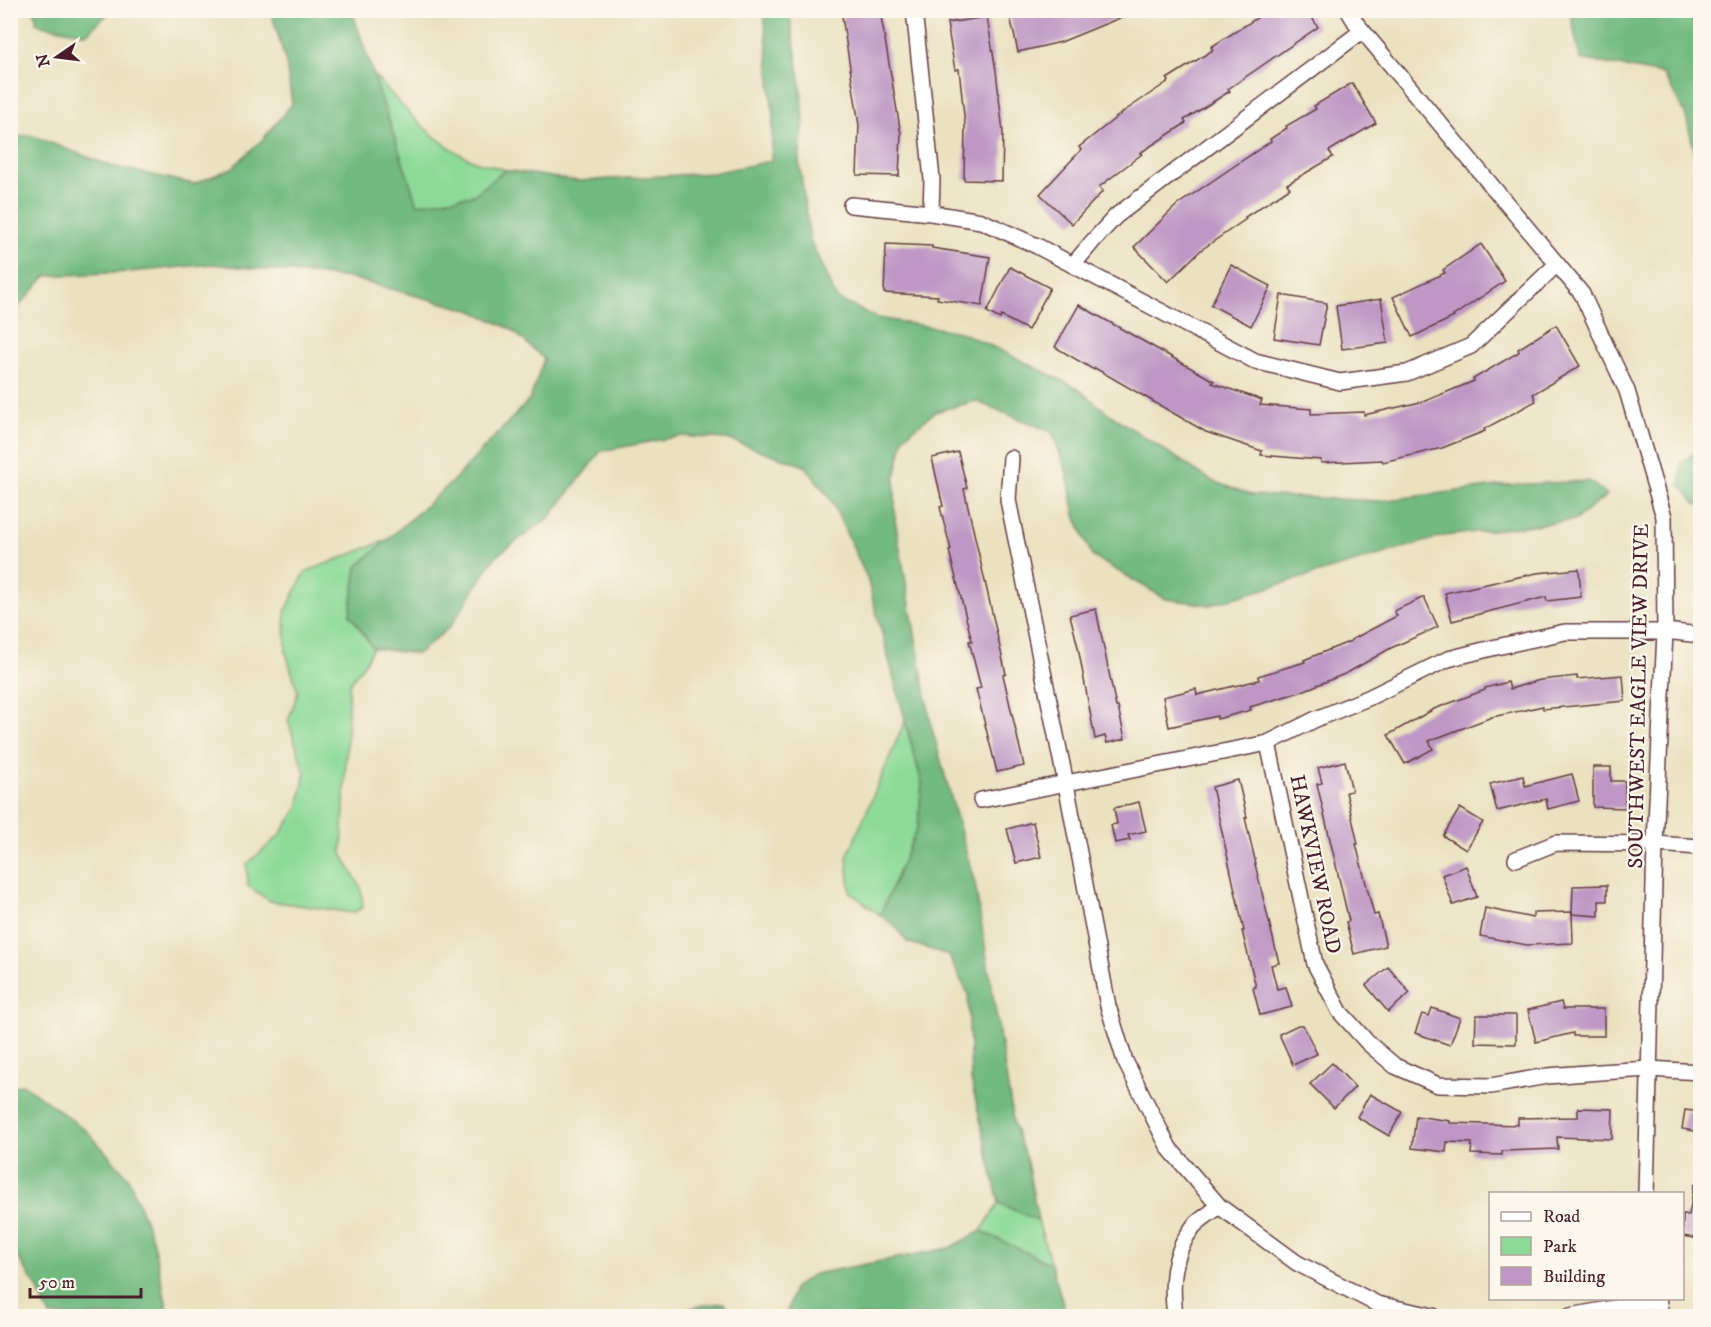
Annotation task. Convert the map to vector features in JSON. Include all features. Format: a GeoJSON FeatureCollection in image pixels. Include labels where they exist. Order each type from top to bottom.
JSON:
{"type":"FeatureCollection","features":[{"type":"Feature","properties":{"kind":"street"},"geometry":{"type":"LineString","coordinates":[[914,10],[933,179],[931,213]]}},
{"type":"Feature","properties":{"kind":"street","name":"SOUTHWEST EAGLE VIEW DRIVE"},"geometry":{"type":"LineString","coordinates":[[1348,10],[1362,31],[1582,294],[1627,391],[1664,517],[1665,632],[1655,843],[1647,1192]]}},
{"type":"Feature","properties":{"kind":"street"},"geometry":{"type":"LineString","coordinates":[[1073,266],[1116,216],[1362,31]]}},
{"type":"Feature","properties":{"kind":"street"},"geometry":{"type":"LineString","coordinates":[[851,205],[931,213],[981,221],[1037,246],[1255,361],[1340,382],[1407,373],[1471,346],[1557,264]]}},
{"type":"Feature","properties":{"kind":"street"},"geometry":{"type":"LineString","coordinates":[[1011,458],[1008,500],[1066,784],[1108,1006],[1125,1061],[1169,1148],[1219,1206],[1297,1263],[1377,1304],[1427,1316]]}},
{"type":"Feature","properties":{"kind":"street"},"geometry":{"type":"LineString","coordinates":[[981,800],[1268,744],[1316,719],[1368,698],[1448,659],[1491,648],[1565,632],[1665,632],[1701,635]]}},
{"type":"Feature","properties":{"kind":"street","name":"HAWKVIEW ROAD"},"geometry":{"type":"LineString","coordinates":[[1268,744],[1315,964],[1340,1012],[1368,1043],[1395,1066],[1438,1085],[1491,1086],[1547,1076],[1649,1069],[1701,1072]]}},
{"type":"Feature","properties":{"kind":"street"},"geometry":{"type":"LineString","coordinates":[[1516,859],[1556,843],[1655,843],[1701,847]]}},
{"type":"Feature","properties":{"kind":"street"},"geometry":{"type":"LineString","coordinates":[[1175,1317],[1173,1268],[1194,1226],[1219,1206]]}},
{"type":"Feature","properties":{"kind":"street"},"geometry":{"type":"LineString","coordinates":[[1570,1317],[1653,1300]]}},
{"type":"Feature","properties":{"kind":"street"},"geometry":{"type":"LineString","coordinates":[[1658,1300],[1661,1317]]}},
{"type":"Feature","properties":{"kind":"green space"},"geometry":{"type":"Polygon","coordinates":[[[34,10],[111,11],[86,34],[37,24],[34,10]]]}},
{"type":"Feature","properties":{"kind":"green space"},"geometry":{"type":"Polygon","coordinates":[[[271,11],[352,11],[417,204],[474,195],[505,170],[577,181],[713,173],[771,161],[773,116],[764,11],[789,11],[804,121],[799,160],[810,240],[837,299],[878,318],[960,332],[1000,350],[1077,388],[1109,414],[1212,481],[1252,495],[1380,501],[1505,485],[1589,481],[1607,495],[1575,520],[1444,536],[1210,605],[1166,599],[1092,556],[1075,515],[1067,473],[1052,432],[975,401],[935,412],[904,437],[895,478],[895,520],[931,725],[975,884],[1014,1125],[1027,1162],[1038,1221],[999,1203],[971,1080],[968,994],[948,955],[907,942],[895,926],[880,915],[918,826],[922,783],[867,578],[831,500],[805,466],[727,439],[681,436],[601,451],[550,517],[496,556],[450,627],[417,654],[373,648],[350,614],[357,567],[452,482],[530,399],[544,359],[511,329],[473,311],[350,278],[212,264],[129,272],[46,276],[19,306],[11,341],[11,138],[30,135],[111,166],[194,184],[232,168],[263,139],[292,104],[286,63],[271,11]]]}},
{"type":"Feature","properties":{"kind":"green space"},"geometry":{"type":"Polygon","coordinates":[[[1570,11],[1699,11],[1700,173],[1685,113],[1663,74],[1580,59],[1570,11]]]}},
{"type":"Feature","properties":{"kind":"green space"},"geometry":{"type":"Polygon","coordinates":[[[373,74],[417,121],[442,142],[474,161],[505,170],[474,195],[417,205],[373,74]]]}},
{"type":"Feature","properties":{"kind":"green space"},"geometry":{"type":"Polygon","coordinates":[[[1700,450],[1700,505],[1694,502],[1681,485],[1681,463],[1700,450]]]}},
{"type":"Feature","properties":{"kind":"green space"},"geometry":{"type":"Polygon","coordinates":[[[387,540],[357,567],[350,613],[373,648],[349,684],[342,854],[361,888],[363,907],[353,913],[270,901],[248,886],[247,864],[279,836],[298,808],[305,773],[288,721],[298,692],[286,653],[285,612],[305,572],[387,540]]]}},
{"type":"Feature","properties":{"kind":"green space"},"geometry":{"type":"Polygon","coordinates":[[[905,721],[922,783],[918,826],[880,915],[850,892],[847,857],[905,721]]]}},
{"type":"Feature","properties":{"kind":"green space"},"geometry":{"type":"Polygon","coordinates":[[[23,1084],[87,1131],[128,1177],[152,1238],[169,1316],[50,1316],[36,1286],[11,1247],[11,1087],[23,1084]]]}},
{"type":"Feature","properties":{"kind":"green space"},"geometry":{"type":"Polygon","coordinates":[[[999,1203],[1038,1221],[1051,1264],[981,1231],[999,1203]]]}},
{"type":"Feature","properties":{"kind":"green space"},"geometry":{"type":"Polygon","coordinates":[[[981,1231],[1051,1264],[1067,1316],[786,1316],[794,1288],[814,1274],[949,1248],[981,1231]]]}},
{"type":"Feature","properties":{"kind":"green space"},"geometry":{"type":"Polygon","coordinates":[[[724,1303],[734,1316],[661,1316],[704,1305],[724,1303]]]}},
{"type":"Feature","properties":{"kind":"building"},"geometry":{"type":"Polygon","coordinates":[[[841,10],[880,10],[901,134],[899,176],[857,175],[859,125],[841,10]]]}},
{"type":"Feature","properties":{"kind":"building"},"geometry":{"type":"Polygon","coordinates":[[[1035,10],[1137,11],[1061,42],[1018,52],[1010,16],[1035,10]]]}},
{"type":"Feature","properties":{"kind":"building"},"geometry":{"type":"Polygon","coordinates":[[[1263,10],[1307,10],[1318,27],[1228,89],[1230,91],[1184,120],[1186,123],[1140,153],[1142,154],[1099,187],[1103,191],[1072,224],[1040,194],[1081,150],[1079,147],[1123,112],[1169,81],[1167,79],[1213,50],[1211,47],[1257,18],[1256,15],[1263,10]]]}},
{"type":"Feature","properties":{"kind":"building"},"geometry":{"type":"Polygon","coordinates":[[[987,17],[1003,132],[1002,181],[964,180],[965,125],[959,69],[955,70],[947,23],[987,17]]]}},
{"type":"Feature","properties":{"kind":"building"},"geometry":{"type":"Polygon","coordinates":[[[1352,83],[1376,123],[1329,151],[1333,157],[1287,184],[1290,188],[1245,217],[1246,219],[1201,250],[1168,282],[1134,247],[1177,205],[1271,141],[1270,139],[1287,128],[1286,126],[1316,109],[1314,106],[1352,83]]]}},
{"type":"Feature","properties":{"kind":"building"},"geometry":{"type":"Polygon","coordinates":[[[886,244],[932,246],[932,248],[990,257],[982,306],[937,299],[938,296],[884,293],[886,244]]]}},
{"type":"Feature","properties":{"kind":"building"},"geometry":{"type":"Polygon","coordinates":[[[1481,244],[1505,281],[1454,317],[1412,337],[1393,297],[1445,273],[1443,270],[1481,244]]]}},
{"type":"Feature","properties":{"kind":"building"},"geometry":{"type":"Polygon","coordinates":[[[1231,265],[1271,286],[1251,326],[1211,305],[1231,265]]]}},
{"type":"Feature","properties":{"kind":"building"},"geometry":{"type":"Polygon","coordinates":[[[1010,267],[1050,288],[1028,330],[1001,316],[1000,319],[987,312],[1010,267]]]}},
{"type":"Feature","properties":{"kind":"building"},"geometry":{"type":"Polygon","coordinates":[[[1281,295],[1327,303],[1319,345],[1274,338],[1281,295]]]}},
{"type":"Feature","properties":{"kind":"building"},"geometry":{"type":"Polygon","coordinates":[[[1381,299],[1388,343],[1342,349],[1336,306],[1381,299]]]}},
{"type":"Feature","properties":{"kind":"building"},"geometry":{"type":"Polygon","coordinates":[[[1079,305],[1214,381],[1212,383],[1262,400],[1260,405],[1311,409],[1311,414],[1364,412],[1364,415],[1425,401],[1474,381],[1473,379],[1519,352],[1518,349],[1556,325],[1580,366],[1533,394],[1536,401],[1484,429],[1485,431],[1442,448],[1383,462],[1382,460],[1321,463],[1321,460],[1261,455],[1262,451],[1206,432],[1055,347],[1079,305]]]}},
{"type":"Feature","properties":{"kind":"building"},"geometry":{"type":"Polygon","coordinates":[[[958,452],[967,488],[964,489],[1006,674],[1003,675],[1024,766],[997,772],[976,689],[981,688],[969,641],[972,641],[949,551],[951,550],[940,507],[943,506],[932,458],[958,452]]]}},
{"type":"Feature","properties":{"kind":"building"},"geometry":{"type":"Polygon","coordinates":[[[1579,569],[1581,597],[1547,601],[1546,597],[1452,621],[1445,593],[1537,573],[1579,569]]]}},
{"type":"Feature","properties":{"kind":"building"},"geometry":{"type":"Polygon","coordinates":[[[1424,597],[1438,627],[1391,648],[1347,673],[1300,692],[1250,707],[1251,710],[1217,719],[1217,716],[1169,727],[1163,697],[1196,689],[1197,695],[1259,680],[1258,676],[1305,662],[1304,660],[1351,641],[1397,616],[1394,611],[1424,597]]]}},
{"type":"Feature","properties":{"kind":"building"},"geometry":{"type":"Polygon","coordinates":[[[1096,609],[1116,707],[1118,707],[1125,739],[1107,743],[1105,736],[1095,739],[1070,615],[1096,609]]]}},
{"type":"Feature","properties":{"kind":"building"},"geometry":{"type":"Polygon","coordinates":[[[1623,675],[1625,701],[1543,709],[1543,706],[1492,717],[1429,741],[1433,749],[1405,764],[1388,735],[1434,709],[1485,690],[1485,688],[1508,682],[1510,689],[1540,680],[1623,675]]]}},
{"type":"Feature","properties":{"kind":"building"},"geometry":{"type":"Polygon","coordinates":[[[1345,761],[1352,791],[1346,792],[1358,844],[1356,844],[1374,915],[1378,914],[1386,946],[1354,954],[1346,922],[1349,921],[1317,784],[1322,783],[1318,768],[1345,761]]]}},
{"type":"Feature","properties":{"kind":"building"},"geometry":{"type":"Polygon","coordinates":[[[1593,767],[1611,767],[1611,781],[1625,781],[1625,808],[1593,807],[1593,767]]]}},
{"type":"Feature","properties":{"kind":"building"},"geometry":{"type":"Polygon","coordinates":[[[1572,774],[1579,801],[1548,809],[1546,799],[1497,811],[1490,784],[1523,776],[1525,786],[1572,774]]]}},
{"type":"Feature","properties":{"kind":"building"},"geometry":{"type":"Polygon","coordinates":[[[1238,780],[1279,963],[1271,965],[1277,989],[1286,987],[1292,1007],[1260,1015],[1253,988],[1256,987],[1212,787],[1238,780]]]}},
{"type":"Feature","properties":{"kind":"building"},"geometry":{"type":"Polygon","coordinates":[[[1139,802],[1146,831],[1128,835],[1130,840],[1115,843],[1111,825],[1117,824],[1114,808],[1139,802]]]}},
{"type":"Feature","properties":{"kind":"building"},"geometry":{"type":"Polygon","coordinates":[[[1460,808],[1483,822],[1466,850],[1443,836],[1460,808]]]}},
{"type":"Feature","properties":{"kind":"building"},"geometry":{"type":"Polygon","coordinates":[[[1033,822],[1041,857],[1016,863],[1007,829],[1033,822]]]}},
{"type":"Feature","properties":{"kind":"building"},"geometry":{"type":"Polygon","coordinates":[[[1466,866],[1477,897],[1453,905],[1442,875],[1466,866]]]}},
{"type":"Feature","properties":{"kind":"building"},"geometry":{"type":"Polygon","coordinates":[[[1607,885],[1607,901],[1599,901],[1599,916],[1572,914],[1573,886],[1607,885]]]}},
{"type":"Feature","properties":{"kind":"building"},"geometry":{"type":"Polygon","coordinates":[[[1485,908],[1533,918],[1533,913],[1572,912],[1573,943],[1527,945],[1480,936],[1485,908]]]}},
{"type":"Feature","properties":{"kind":"building"},"geometry":{"type":"Polygon","coordinates":[[[1388,967],[1410,993],[1388,1012],[1366,985],[1388,967]]]}},
{"type":"Feature","properties":{"kind":"building"},"geometry":{"type":"Polygon","coordinates":[[[1561,1002],[1563,1009],[1604,1009],[1604,1036],[1573,1036],[1573,1033],[1536,1042],[1528,1010],[1561,1002]]]}},
{"type":"Feature","properties":{"kind":"building"},"geometry":{"type":"Polygon","coordinates":[[[1432,1008],[1460,1018],[1450,1045],[1415,1033],[1422,1014],[1429,1016],[1432,1008]]]}},
{"type":"Feature","properties":{"kind":"building"},"geometry":{"type":"Polygon","coordinates":[[[1476,1015],[1516,1015],[1516,1044],[1475,1043],[1476,1015]]]}},
{"type":"Feature","properties":{"kind":"building"},"geometry":{"type":"Polygon","coordinates":[[[1303,1025],[1317,1054],[1293,1065],[1279,1034],[1303,1025]]]}},
{"type":"Feature","properties":{"kind":"building"},"geometry":{"type":"Polygon","coordinates":[[[1332,1063],[1355,1087],[1334,1108],[1310,1084],[1332,1063]]]}},
{"type":"Feature","properties":{"kind":"building"},"geometry":{"type":"Polygon","coordinates":[[[1370,1094],[1402,1112],[1389,1136],[1357,1117],[1370,1094]]]}},
{"type":"Feature","properties":{"kind":"building"},"geometry":{"type":"Polygon","coordinates":[[[1578,1108],[1613,1109],[1612,1139],[1557,1137],[1558,1149],[1502,1151],[1502,1155],[1471,1154],[1472,1143],[1447,1142],[1446,1152],[1412,1148],[1416,1116],[1450,1121],[1450,1123],[1518,1125],[1518,1118],[1578,1117],[1578,1108]]]}},
{"type":"Feature","properties":{"kind":"building"},"geometry":{"type":"Polygon","coordinates":[[[1685,1110],[1701,1112],[1701,1132],[1682,1129],[1685,1110]]]}},
{"type":"Feature","properties":{"kind":"building"},"geometry":{"type":"Polygon","coordinates":[[[1694,1185],[1701,1185],[1701,1239],[1684,1236],[1684,1214],[1689,1215],[1694,1185]]]}}]}
